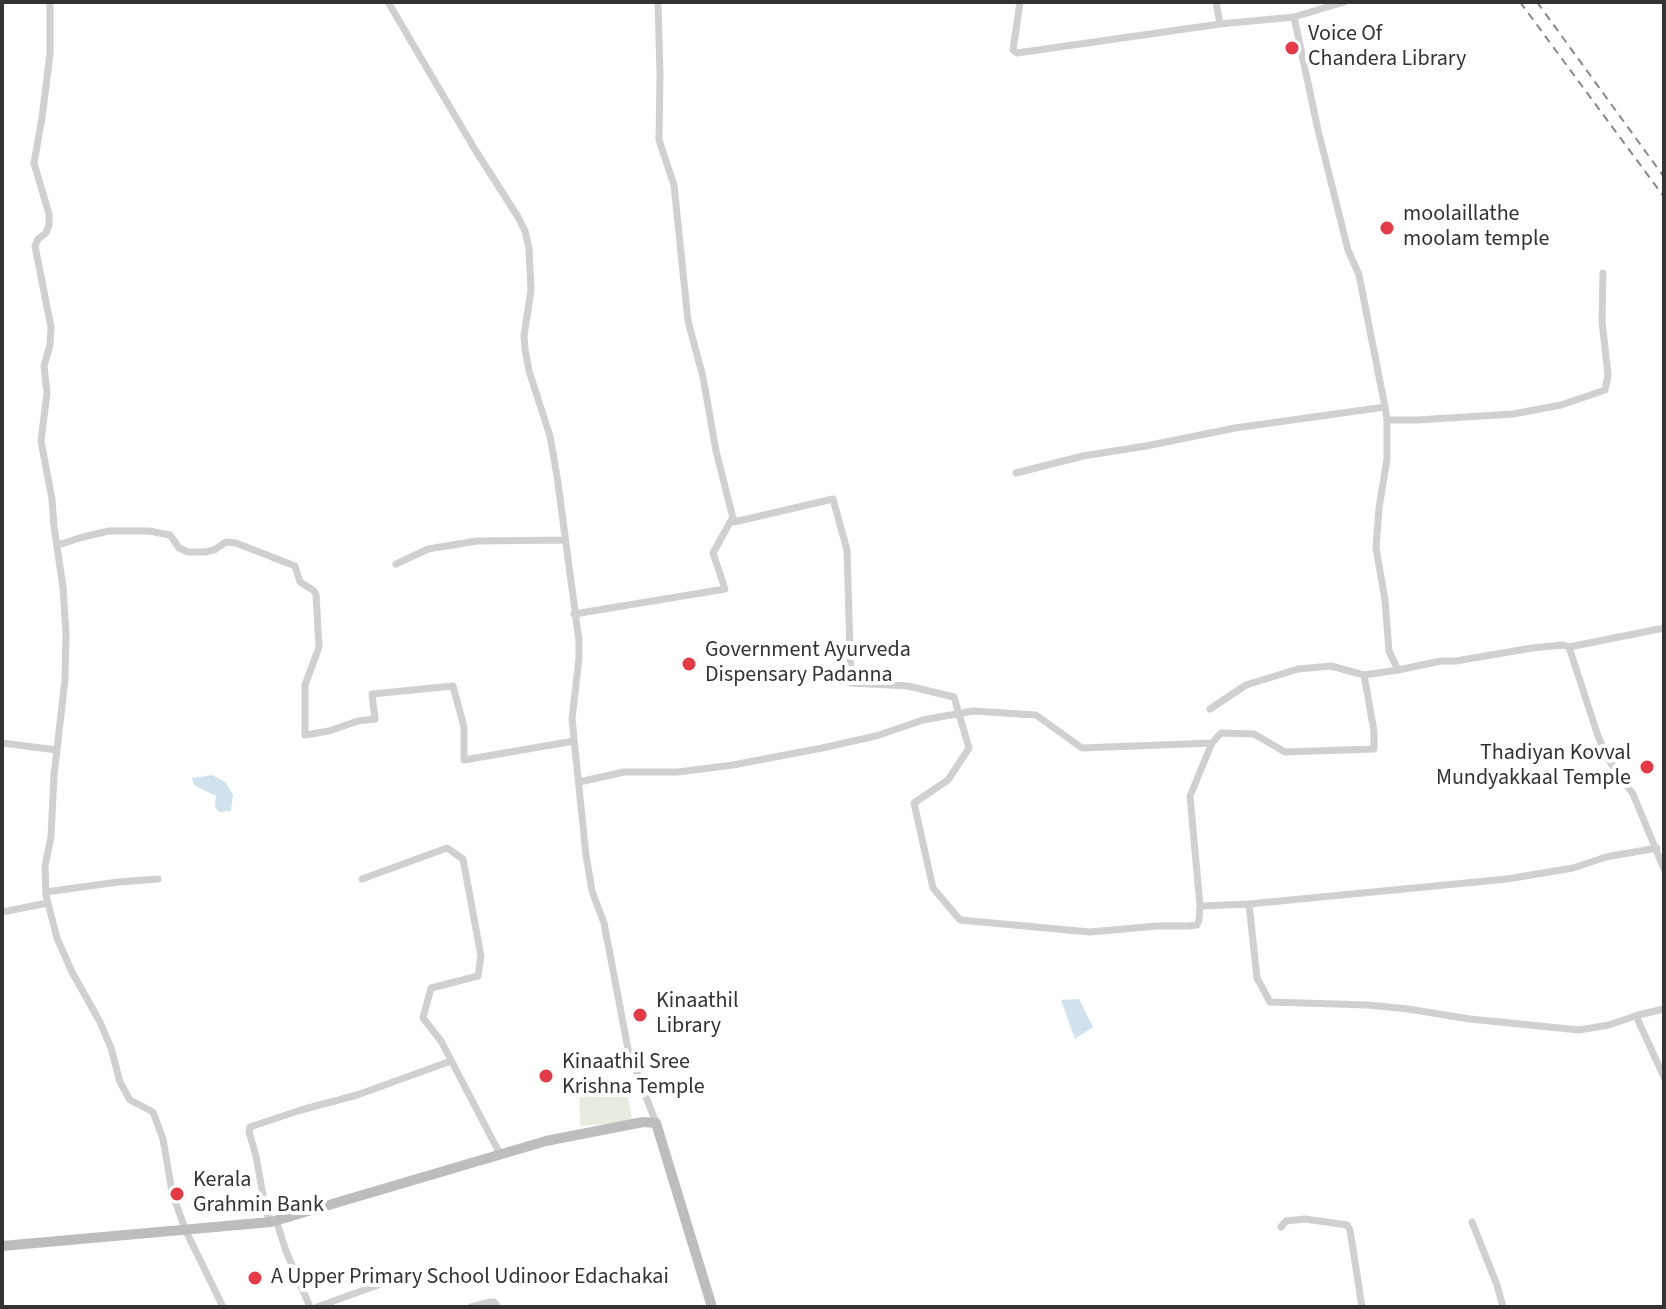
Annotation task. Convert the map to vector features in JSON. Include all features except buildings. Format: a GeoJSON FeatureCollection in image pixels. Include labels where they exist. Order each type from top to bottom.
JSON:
{"type":"FeatureCollection","features":[{"type":"Feature","properties":{"kind":"main road"},"geometry":{"type":"LineString","coordinates":[[2,1246],[273,1221],[546,1141],[643,1122],[656,1123],[712,1307]]}},
{"type":"Feature","properties":{"kind":"street"},"geometry":{"type":"LineString","coordinates":[[50,2],[50,54],[34,163],[49,214],[49,225],[35,246],[51,327],[44,366],[47,393],[41,441],[58,545],[66,634],[51,837],[45,866],[46,892],[57,938],[100,1022],[120,1082],[130,1100],[153,1112],[163,1139],[172,1192],[185,1229],[223,1307]]}},
{"type":"Feature","properties":{"kind":"street"},"geometry":{"type":"LineString","coordinates":[[388,2],[525,231],[531,290],[525,349],[550,436],[579,641],[572,719],[586,855],[592,891],[604,923],[628,1049],[656,1123]]}},
{"type":"Feature","properties":{"kind":"street"},"geometry":{"type":"LineString","coordinates":[[658,2],[659,140],[674,185],[688,321],[734,522],[833,499],[847,550],[851,683],[908,686],[954,697],[969,748],[948,780],[914,803],[933,888],[960,920],[1090,932],[1197,925],[1200,906],[1190,796],[1212,743],[1221,733],[1254,734],[1285,752],[1374,749],[1374,731],[1364,675]]}},
{"type":"Feature","properties":{"kind":"street"},"geometry":{"type":"LineString","coordinates":[[1020,2],[1013,50],[1017,53],[1220,24],[1294,17],[1344,2]]}},
{"type":"Feature","properties":{"kind":"street"},"geometry":{"type":"LineString","coordinates":[[1216,2],[1220,24]]}},
{"type":"Feature","properties":{"kind":"street"},"geometry":{"type":"LineString","coordinates":[[1294,17],[1348,250],[1359,275],[1385,407],[1387,459],[1376,548],[1385,600],[1389,651],[1398,670]]}},
{"type":"Feature","properties":{"kind":"street"},"geometry":{"type":"LineString","coordinates":[[1387,420],[1513,414],[1561,405],[1605,390],[1608,375],[1602,321],[1603,273]]}},
{"type":"Feature","properties":{"kind":"street"},"geometry":{"type":"LineString","coordinates":[[1016,473],[1083,456],[1248,425],[1385,407]]}},
{"type":"Feature","properties":{"kind":"street"},"geometry":{"type":"LineString","coordinates":[[574,614],[725,589],[713,553],[733,517]]}},
{"type":"Feature","properties":{"kind":"street"},"geometry":{"type":"LineString","coordinates":[[58,545],[109,531],[149,531],[170,535],[179,548],[188,552],[214,550],[226,542],[236,543],[295,566],[300,582],[316,594],[319,647],[305,685],[305,735],[375,719],[372,694],[453,686],[464,727],[464,760],[574,741]]}},
{"type":"Feature","properties":{"kind":"street"},"geometry":{"type":"LineString","coordinates":[[396,564],[428,549],[477,541],[565,540]]}},
{"type":"Feature","properties":{"kind":"street"},"geometry":{"type":"LineString","coordinates":[[1210,709],[1246,685],[1298,669],[1331,666],[1364,675],[1520,649],[1569,647],[1664,628]]}},
{"type":"Feature","properties":{"kind":"street"},"geometry":{"type":"LineString","coordinates":[[1569,647],[1590,717],[1607,758],[1633,794],[1664,869]]}},
{"type":"Feature","properties":{"kind":"street"},"geometry":{"type":"LineString","coordinates":[[579,782],[624,772],[678,772],[733,765],[876,736],[923,720],[973,711],[1036,715],[1082,748],[1212,743]]}},
{"type":"Feature","properties":{"kind":"street"},"geometry":{"type":"LineString","coordinates":[[2,743],[57,750]]}},
{"type":"Feature","properties":{"kind":"street"},"geometry":{"type":"LineString","coordinates":[[362,879],[447,848],[463,859],[481,956],[478,976],[431,988],[423,1018],[441,1041],[500,1154]]}},
{"type":"Feature","properties":{"kind":"street"},"geometry":{"type":"LineString","coordinates":[[1200,906],[1507,879],[1573,868],[1606,857],[1657,848]]}},
{"type":"Feature","properties":{"kind":"street"},"geometry":{"type":"LineString","coordinates":[[46,892],[158,879]]}},
{"type":"Feature","properties":{"kind":"street"},"geometry":{"type":"LineString","coordinates":[[2,912],[48,903]]}},
{"type":"Feature","properties":{"kind":"street"},"geometry":{"type":"LineString","coordinates":[[1249,904],[1257,978],[1270,1002],[1381,1006],[1579,1030],[1664,1009]]}},
{"type":"Feature","properties":{"kind":"street"},"geometry":{"type":"LineString","coordinates":[[1636,1016],[1664,1077]]}},
{"type":"Feature","properties":{"kind":"street"},"geometry":{"type":"LineString","coordinates":[[310,1307],[273,1221],[266,1212],[250,1127],[357,1095],[451,1061]]}},
{"type":"Feature","properties":{"kind":"street"},"geometry":{"type":"LineString","coordinates":[[1281,1227],[1286,1221],[1305,1219],[1347,1225],[1362,1307]]}},
{"type":"Feature","properties":{"kind":"street"},"geometry":{"type":"LineString","coordinates":[[1472,1222],[1503,1307]]}},
{"type":"Feature","properties":{"kind":"street"},"geometry":{"type":"LineString","coordinates":[[317,1307],[378,1285]]}},
{"type":"Feature","properties":{"kind":"street"},"geometry":{"type":"LineString","coordinates":[[471,1307],[490,1302],[498,1307]]}},
{"type":"Feature","properties":{"kind":"shaded area"},"geometry":{"type":"Polygon","coordinates":[[[579,1081],[625,1081],[632,1119],[580,1126],[579,1081]]]}},
{"type":"Feature","properties":{"kind":"water"},"geometry":{"type":"Polygon","coordinates":[[[212,775],[225,782],[233,795],[231,811],[219,812],[215,807],[216,796],[194,785],[192,778],[212,775]]]}},
{"type":"Feature","properties":{"kind":"water"},"geometry":{"type":"Polygon","coordinates":[[[1079,999],[1093,1027],[1075,1039],[1061,1000],[1079,999]]]}},
{"type":"Feature","properties":{"kind":"railway"},"geometry":{"type":"LineString","coordinates":[[1520,2],[1664,197]]}},
{"type":"Feature","properties":{"kind":"railway"},"geometry":{"type":"LineString","coordinates":[[1537,2],[1664,177]]}},
{"type":"Feature","properties":{"kind":"place","name":"Voice Of Chandera Library"},"geometry":{"type":"Point","coordinates":[1292,48]}},
{"type":"Feature","properties":{"kind":"place","name":"moolaillathe moolam temple"},"geometry":{"type":"Point","coordinates":[1387,228]}},
{"type":"Feature","properties":{"kind":"place","name":"Government Ayurveda Dispensary Padanna"},"geometry":{"type":"Point","coordinates":[689,664]}},
{"type":"Feature","properties":{"kind":"place","name":"Thadiyan Kovval Mundyakkaal Temple"},"geometry":{"type":"Point","coordinates":[1647,767]}},
{"type":"Feature","properties":{"kind":"place","name":"Kinaathil Library"},"geometry":{"type":"Point","coordinates":[640,1015]}},
{"type":"Feature","properties":{"kind":"place","name":"Kinaathil Sree Krishna Temple"},"geometry":{"type":"Point","coordinates":[546,1076]}},
{"type":"Feature","properties":{"kind":"place","name":"Kerala Grahmin Bank"},"geometry":{"type":"Point","coordinates":[177,1194]}},
{"type":"Feature","properties":{"kind":"place","name":"A Upper Primary School Udinoor Edachakai"},"geometry":{"type":"Point","coordinates":[255,1278]}}]}
